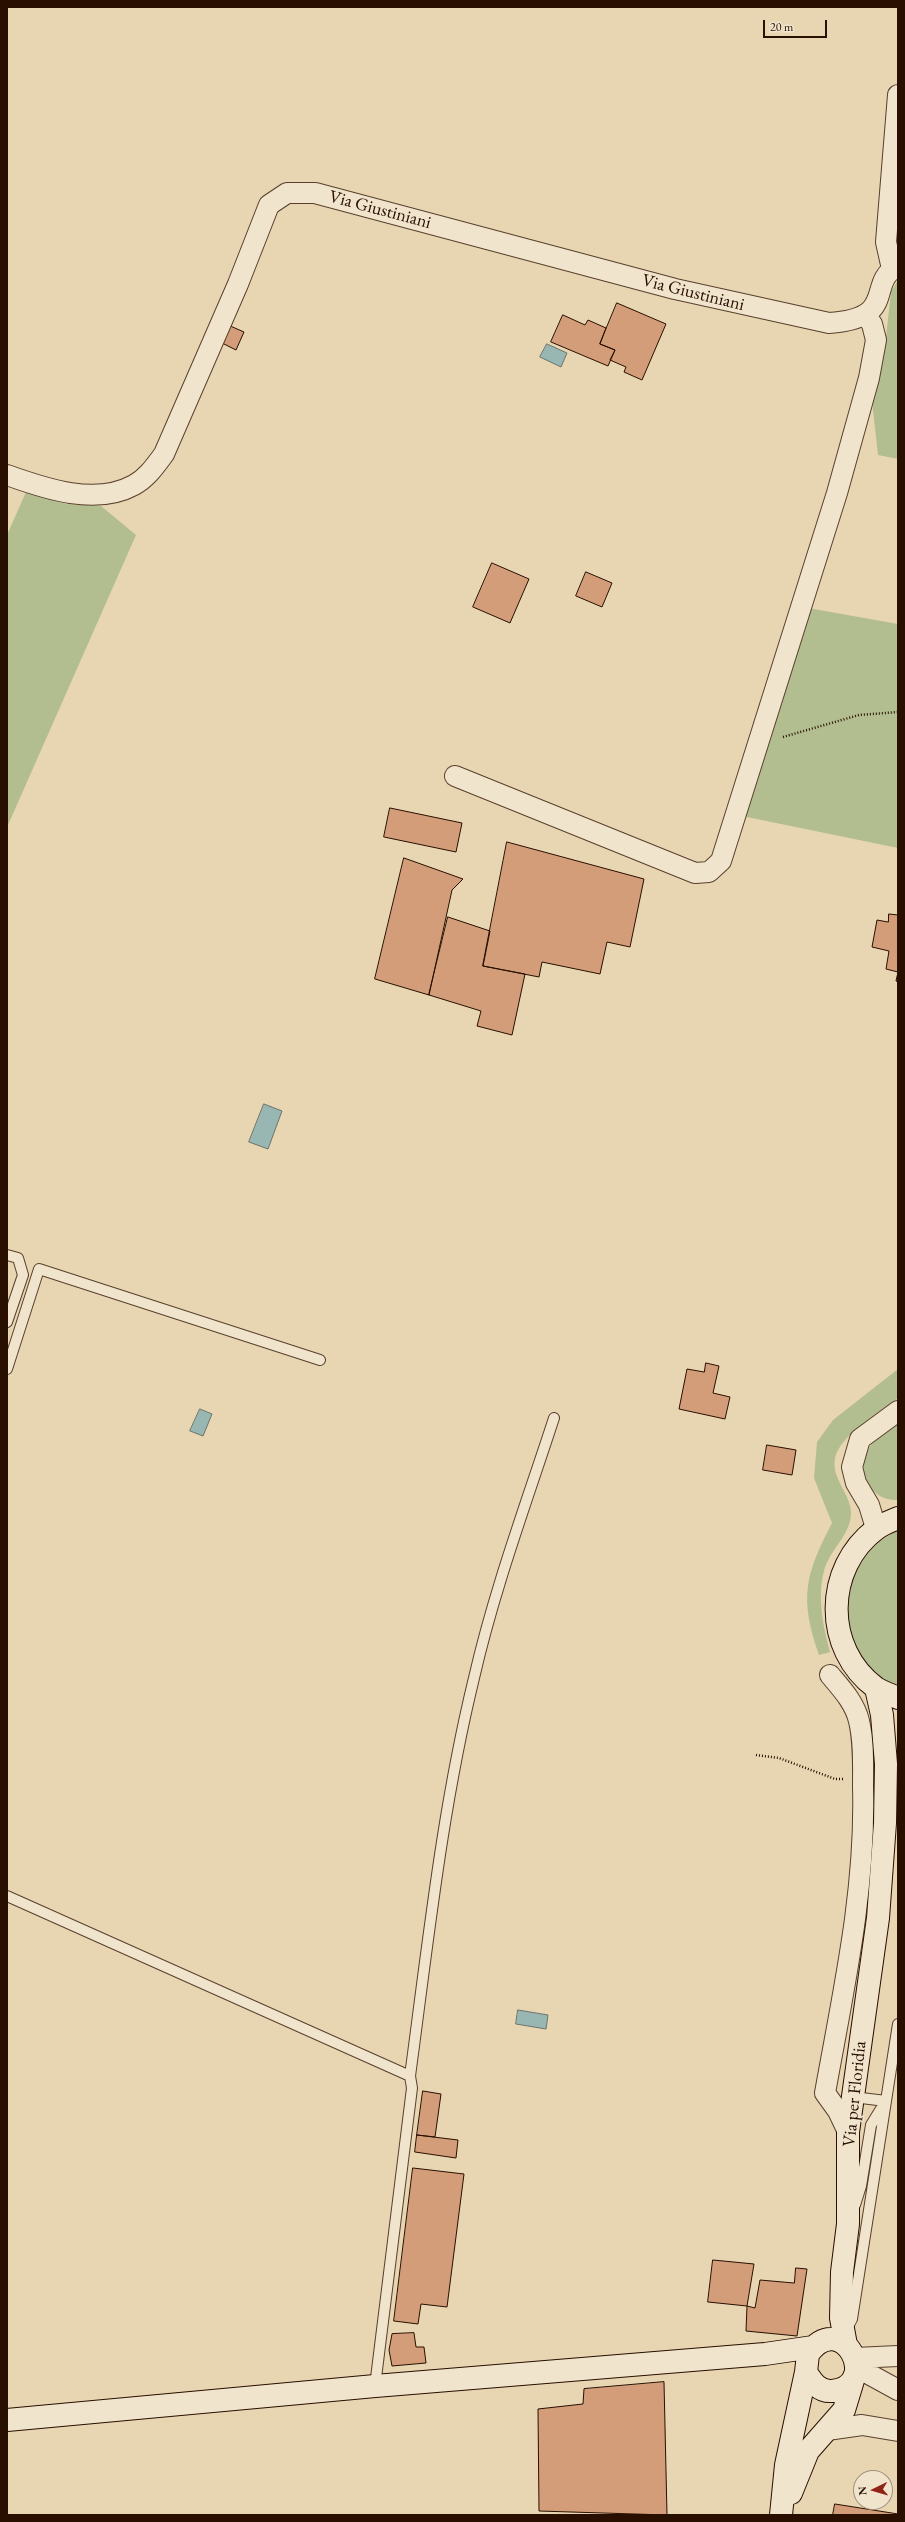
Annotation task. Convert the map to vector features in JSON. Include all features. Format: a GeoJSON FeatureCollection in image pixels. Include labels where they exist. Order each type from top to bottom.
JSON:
{"type":"FeatureCollection","features":[{"type":"Feature","properties":{"kind":"main road"},"geometry":{"type":"LineString","coordinates":[[898,1518],[876,1528],[854,1550],[840,1578],[835,1608],[840,1639],[854,1667],[876,1688],[898,1698]]}},
{"type":"Feature","properties":{"kind":"main road"},"geometry":{"type":"LineString","coordinates":[[876,1688],[882,1715],[886,1764],[885,1822],[878,1918]]}},
{"type":"Feature","properties":{"kind":"main road"},"geometry":{"type":"LineString","coordinates":[[878,1918],[898,1844]]}},
{"type":"Feature","properties":{"kind":"main road","name":"Via per Floridia"},"geometry":{"type":"LineString","coordinates":[[833,2355],[848,2224],[848,2132],[878,1918]]}},
{"type":"Feature","properties":{"kind":"main road"},"geometry":{"type":"LineString","coordinates":[[7,2420],[375,2386],[765,2354],[833,2355]]}},
{"type":"Feature","properties":{"kind":"main road"},"geometry":{"type":"LineString","coordinates":[[833,2355],[847,2385],[839,2390],[828,2391],[819,2388],[811,2381],[833,2355]]}},
{"type":"Feature","properties":{"kind":"main road"},"geometry":{"type":"LineString","coordinates":[[784,2515],[808,2451],[844,2410],[833,2355]]}},
{"type":"Feature","properties":{"kind":"main road"},"geometry":{"type":"LineString","coordinates":[[781,2515],[786,2465],[833,2355]]}},
{"type":"Feature","properties":{"kind":"street"},"geometry":{"type":"LineString","coordinates":[[455,776],[695,873],[709,872],[721,861],[838,493],[869,378],[876,340],[872,324],[866,316],[877,304],[885,280],[895,268],[886,242],[898,95]]}},
{"type":"Feature","properties":{"kind":"street","name":"Via Giustiniani"},"geometry":{"type":"LineString","coordinates":[[7,475],[67,492],[91,494],[113,493],[135,485],[149,474],[164,454],[238,284],[269,205],[287,193],[315,193],[750,307],[829,323],[849,321],[866,316]]}},
{"type":"Feature","properties":{"kind":"street"},"geometry":{"type":"LineString","coordinates":[[876,1528],[869,1505],[856,1483],[852,1467],[853,1460],[860,1439],[898,1411]]}},
{"type":"Feature","properties":{"kind":"street"},"geometry":{"type":"LineString","coordinates":[[830,1675],[847,1694],[859,1720],[863,1776],[863,1860],[855,1921],[825,2093],[838,2111],[848,2132]]}},
{"type":"Feature","properties":{"kind":"street"},"geometry":{"type":"LineString","coordinates":[[833,2355],[898,2356]]}},
{"type":"Feature","properties":{"kind":"street"},"geometry":{"type":"LineString","coordinates":[[833,2355],[898,2390]]}},
{"type":"Feature","properties":{"kind":"street"},"geometry":{"type":"LineString","coordinates":[[828,2391],[844,2410],[862,2425]]}},
{"type":"Feature","properties":{"kind":"street"},"geometry":{"type":"LineString","coordinates":[[827,2430],[862,2425],[898,2431]]}},
{"type":"Feature","properties":{"kind":"lane"},"geometry":{"type":"LineString","coordinates":[[7,1255],[18,1258],[23,1275],[7,1322]]}},
{"type":"Feature","properties":{"kind":"lane"},"geometry":{"type":"LineString","coordinates":[[7,1369],[39,1269],[320,1360]]}},
{"type":"Feature","properties":{"kind":"lane"},"geometry":{"type":"LineString","coordinates":[[375,2386],[412,2088],[410,2076],[447,1800],[474,1676],[512,1547],[554,1418]]}},
{"type":"Feature","properties":{"kind":"lane"},"geometry":{"type":"LineString","coordinates":[[7,1896],[410,2076]]}},
{"type":"Feature","properties":{"kind":"lane"},"geometry":{"type":"LineString","coordinates":[[833,2355],[852,2319],[898,2024]]}},
{"type":"Feature","properties":{"kind":"lane"},"geometry":{"type":"LineString","coordinates":[[853,2097],[886,2101]]}},
{"type":"Feature","properties":{"kind":"lane"},"geometry":{"type":"LineString","coordinates":[[848,2224],[861,2186],[871,2125],[886,2101]]}},
{"type":"Feature","properties":{"kind":"path"},"geometry":{"type":"LineString","coordinates":[[760,740],[788,736],[859,715],[898,712]]}},
{"type":"Feature","properties":{"kind":"path"},"geometry":{"type":"LineString","coordinates":[[756,1755],[779,1758],[835,1780],[863,1776]]}},
{"type":"Feature","properties":{"kind":"green space"},"geometry":{"type":"Polygon","coordinates":[[[898,280],[898,459],[878,455],[872,401],[885,346],[891,292],[898,280]]]}},
{"type":"Feature","properties":{"kind":"green space"},"geometry":{"type":"Polygon","coordinates":[[[26,492],[66,504],[101,506],[136,535],[8,825],[7,535],[26,492]]]}},
{"type":"Feature","properties":{"kind":"green space"},"geometry":{"type":"Polygon","coordinates":[[[808,608],[898,624],[898,848],[742,816],[808,608]]]}},
{"type":"Feature","properties":{"kind":"green space"},"geometry":{"type":"Polygon","coordinates":[[[898,1369],[898,1398],[871,1417],[852,1433],[838,1449],[835,1458],[838,1480],[848,1499],[851,1513],[850,1521],[844,1535],[830,1556],[824,1571],[821,1601],[823,1622],[830,1652],[819,1655],[809,1618],[807,1602],[808,1587],[816,1558],[832,1523],[814,1478],[817,1442],[833,1420],[898,1369]]]}},
{"type":"Feature","properties":{"kind":"green space"},"geometry":{"type":"Polygon","coordinates":[[[898,1423],[898,1500],[879,1496],[872,1490],[864,1475],[864,1466],[865,1457],[872,1444],[898,1423]]]}},
{"type":"Feature","properties":{"kind":"green space"},"geometry":{"type":"Polygon","coordinates":[[[898,1530],[898,1686],[876,1673],[860,1655],[851,1633],[848,1610],[852,1586],[861,1563],[877,1544],[898,1530]]]}},
{"type":"Feature","properties":{"kind":"water"},"geometry":{"type":"Polygon","coordinates":[[[547,344],[567,353],[561,367],[540,357],[547,344]]]}},
{"type":"Feature","properties":{"kind":"water"},"geometry":{"type":"Polygon","coordinates":[[[264,1104],[282,1111],[268,1149],[249,1142],[264,1104]]]}},
{"type":"Feature","properties":{"kind":"water"},"geometry":{"type":"Polygon","coordinates":[[[200,1409],[212,1414],[203,1436],[190,1431],[200,1409]]]}},
{"type":"Feature","properties":{"kind":"water"},"geometry":{"type":"Polygon","coordinates":[[[518,2010],[548,2015],[546,2029],[516,2024],[518,2010]]]}},
{"type":"Feature","properties":{"kind":"building"},"geometry":{"type":"Polygon","coordinates":[[[617,303],[666,324],[642,380],[624,372],[626,367],[610,360],[615,350],[600,344],[617,303]]]}},
{"type":"Feature","properties":{"kind":"building"},"geometry":{"type":"Polygon","coordinates":[[[563,315],[585,325],[588,320],[606,328],[600,344],[615,350],[608,366],[551,342],[563,315]]]}},
{"type":"Feature","properties":{"kind":"building"},"geometry":{"type":"Polygon","coordinates":[[[228,325],[244,332],[236,350],[220,342],[228,325]]]}},
{"type":"Feature","properties":{"kind":"building"},"geometry":{"type":"Polygon","coordinates":[[[492,563],[529,579],[510,623],[473,607],[492,563]]]}},
{"type":"Feature","properties":{"kind":"building"},"geometry":{"type":"Polygon","coordinates":[[[586,572],[612,583],[602,607],[576,596],[586,572]]]}},
{"type":"Feature","properties":{"kind":"building"},"geometry":{"type":"Polygon","coordinates":[[[390,808],[462,823],[456,852],[384,837],[390,808]]]}},
{"type":"Feature","properties":{"kind":"building"},"geometry":{"type":"Polygon","coordinates":[[[507,842],[644,879],[630,947],[607,942],[600,974],[542,962],[539,977],[483,966],[507,842]]]}},
{"type":"Feature","properties":{"kind":"building"},"geometry":{"type":"Polygon","coordinates":[[[404,858],[463,879],[452,890],[429,995],[375,979],[404,858]]]}},
{"type":"Feature","properties":{"kind":"building"},"geometry":{"type":"Polygon","coordinates":[[[889,914],[898,915],[898,972],[886,969],[889,951],[872,947],[877,920],[888,922],[889,914]]]}},
{"type":"Feature","properties":{"kind":"building"},"geometry":{"type":"Polygon","coordinates":[[[448,917],[490,931],[483,966],[525,974],[512,1035],[477,1026],[481,1011],[429,995],[448,917]]]}},
{"type":"Feature","properties":{"kind":"building"},"geometry":{"type":"Polygon","coordinates":[[[706,1363],[719,1366],[713,1393],[730,1397],[725,1419],[679,1409],[687,1369],[704,1372],[706,1363]]]}},
{"type":"Feature","properties":{"kind":"building"},"geometry":{"type":"Polygon","coordinates":[[[767,1445],[796,1450],[792,1475],[763,1470],[767,1445]]]}},
{"type":"Feature","properties":{"kind":"building"},"geometry":{"type":"Polygon","coordinates":[[[423,2091],[441,2094],[435,2137],[417,2135],[423,2091]]]}},
{"type":"Feature","properties":{"kind":"building"},"geometry":{"type":"Polygon","coordinates":[[[417,2135],[458,2140],[456,2158],[415,2152],[417,2135]]]}},
{"type":"Feature","properties":{"kind":"building"},"geometry":{"type":"Polygon","coordinates":[[[413,2168],[464,2174],[447,2307],[421,2304],[418,2324],[394,2321],[413,2168]]]}},
{"type":"Feature","properties":{"kind":"building"},"geometry":{"type":"Polygon","coordinates":[[[713,2260],[754,2264],[747,2306],[708,2302],[713,2260]]]}},
{"type":"Feature","properties":{"kind":"building"},"geometry":{"type":"Polygon","coordinates":[[[796,2268],[807,2269],[797,2336],[746,2331],[747,2306],[755,2308],[760,2280],[794,2283],[796,2268]]]}},
{"type":"Feature","properties":{"kind":"building"},"geometry":{"type":"Polygon","coordinates":[[[414,2333],[416,2347],[424,2347],[426,2363],[392,2366],[389,2350],[392,2334],[414,2333]]]}},
{"type":"Feature","properties":{"kind":"building"},"geometry":{"type":"Polygon","coordinates":[[[664,2382],[667,2515],[539,2511],[538,2409],[583,2404],[584,2389],[664,2382]]]}},
{"type":"Feature","properties":{"kind":"building"},"geometry":{"type":"Polygon","coordinates":[[[835,2504],[853,2507],[853,2510],[873,2510],[898,2514],[898,2515],[833,2515],[835,2504]]]}}]}
